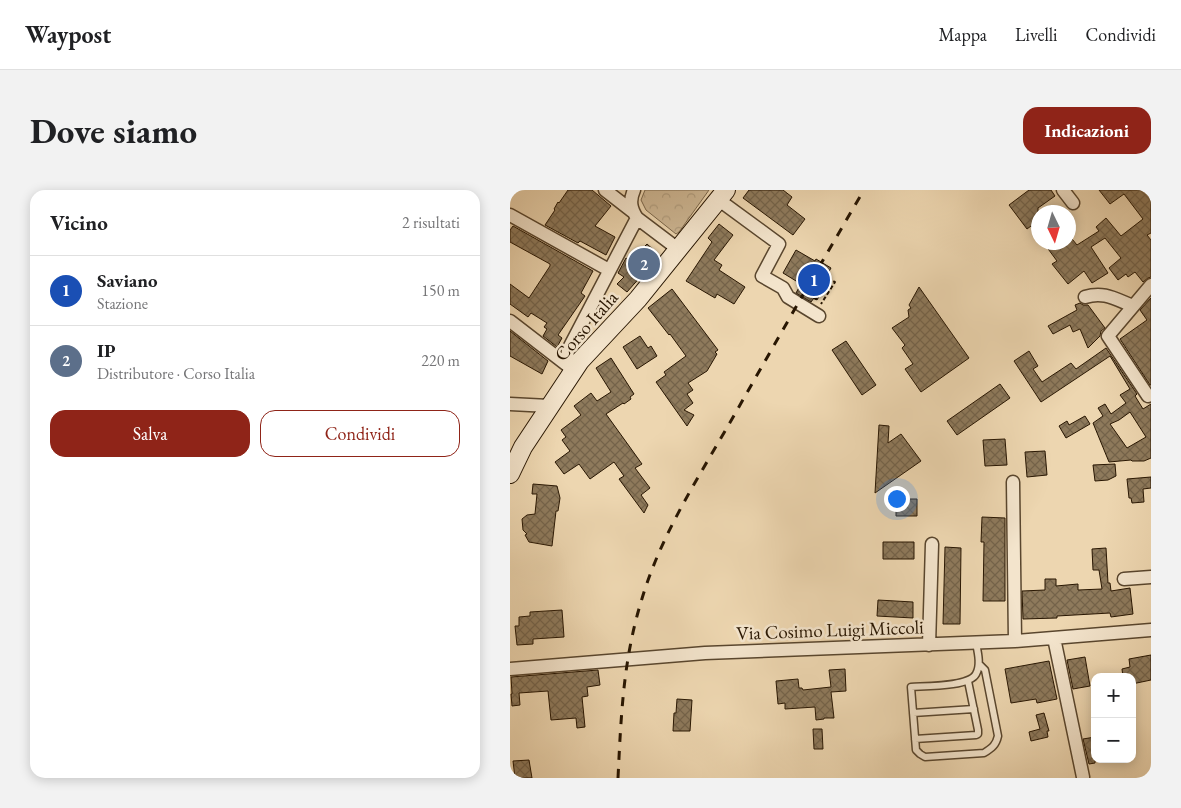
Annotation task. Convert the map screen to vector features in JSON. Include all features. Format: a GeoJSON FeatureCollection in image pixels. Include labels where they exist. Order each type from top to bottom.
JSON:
{"type":"FeatureCollection","features":[{"type":"Feature","properties":{"kind":"main road","name":"Corso Italia"},"geometry":{"type":"LineString","coordinates":[[510,474],[523,447],[577,366],[638,299],[722,195]]}},
{"type":"Feature","properties":{"kind":"street"},"geometry":{"type":"LineString","coordinates":[[605,190],[678,249]]}},
{"type":"Feature","properties":{"kind":"street"},"geometry":{"type":"LineString","coordinates":[[577,366],[574,363],[570,363],[567,359],[568,350],[609,270],[634,214],[631,200],[634,190]]}},
{"type":"Feature","properties":{"kind":"street"},"geometry":{"type":"LineString","coordinates":[[1064,190],[1073,203]]}},
{"type":"Feature","properties":{"kind":"street"},"geometry":{"type":"LineString","coordinates":[[722,195],[779,244],[762,276],[783,288],[788,297],[817,314]]}},
{"type":"Feature","properties":{"kind":"street"},"geometry":{"type":"LineString","coordinates":[[510,215],[609,270]]}},
{"type":"Feature","properties":{"kind":"street"},"geometry":{"type":"LineString","coordinates":[[1148,396],[1108,336],[1151,286]]}},
{"type":"Feature","properties":{"kind":"street"},"geometry":{"type":"LineString","coordinates":[[1085,296],[1103,294],[1133,306]]}},
{"type":"Feature","properties":{"kind":"street"},"geometry":{"type":"LineString","coordinates":[[510,321],[577,366]]}},
{"type":"Feature","properties":{"kind":"street"},"geometry":{"type":"LineString","coordinates":[[510,404],[549,406]]}},
{"type":"Feature","properties":{"kind":"street"},"geometry":{"type":"LineString","coordinates":[[1013,482],[1015,641]]}},
{"type":"Feature","properties":{"kind":"street"},"geometry":{"type":"LineString","coordinates":[[929,645],[932,544]]}},
{"type":"Feature","properties":{"kind":"street"},"geometry":{"type":"LineString","coordinates":[[1124,579],[1151,577]]}},
{"type":"Feature","properties":{"kind":"street","name":"Via Cosimo Luigi Miccoli"},"geometry":{"type":"LineString","coordinates":[[510,669],[705,653],[1015,641],[1151,630]]}},
{"type":"Feature","properties":{"kind":"street"},"geometry":{"type":"LineString","coordinates":[[1054,638],[1083,777]]}},
{"type":"Feature","properties":{"kind":"lane"},"geometry":{"type":"LineString","coordinates":[[976,643],[979,664],[976,675],[972,679],[956,684],[911,686],[916,750],[920,754],[926,757],[984,753],[997,744],[998,736],[984,670],[979,664]]}},
{"type":"Feature","properties":{"kind":"lane"},"geometry":{"type":"LineString","coordinates":[[916,739],[978,734],[968,681]]}},
{"type":"Feature","properties":{"kind":"lane"},"geometry":{"type":"LineString","coordinates":[[913,713],[974,709]]}},
{"type":"Feature","properties":{"kind":"path"},"geometry":{"type":"LineString","coordinates":[[814,298],[816,299],[828,278],[835,282],[817,314]]}},
{"type":"Feature","properties":{"kind":"green space"},"geometry":{"type":"Polygon","coordinates":[[[645,190],[709,190],[676,234],[646,210],[641,200],[645,190]]]}},
{"type":"Feature","properties":{"kind":"building"},"geometry":{"type":"Polygon","coordinates":[[[568,190],[592,190],[611,206],[595,226],[615,237],[606,255],[580,241],[578,243],[545,225],[558,202],[568,190]]]}},
{"type":"Feature","properties":{"kind":"building"},"geometry":{"type":"Polygon","coordinates":[[[749,190],[783,190],[792,197],[787,205],[805,219],[793,235],[743,198],[749,190]]]}},
{"type":"Feature","properties":{"kind":"building"},"geometry":{"type":"Polygon","coordinates":[[[1029,190],[1051,190],[1055,196],[1042,205],[1031,205],[1031,226],[1027,229],[1009,205],[1029,190]]]}},
{"type":"Feature","properties":{"kind":"building"},"geometry":{"type":"Polygon","coordinates":[[[1099,190],[1144,190],[1151,199],[1151,233],[1147,235],[1151,240],[1151,277],[1143,282],[1135,272],[1128,277],[1126,274],[1118,280],[1109,268],[1121,258],[1105,238],[1091,247],[1108,273],[1092,283],[1084,271],[1068,284],[1052,264],[1057,261],[1049,250],[1076,250],[1076,244],[1077,245],[1099,231],[1096,227],[1106,218],[1121,236],[1143,219],[1124,194],[1110,204],[1099,190]]]}},
{"type":"Feature","properties":{"kind":"building"},"geometry":{"type":"Polygon","coordinates":[[[719,224],[733,235],[714,260],[722,265],[719,270],[745,287],[734,304],[717,294],[715,298],[686,281],[712,242],[708,238],[719,224]]]}},
{"type":"Feature","properties":{"kind":"building"},"geometry":{"type":"Polygon","coordinates":[[[513,226],[593,271],[581,293],[585,296],[558,335],[562,338],[557,347],[543,336],[547,329],[544,327],[547,323],[531,313],[528,317],[510,304],[510,284],[529,298],[550,266],[550,264],[510,242],[510,230],[513,226]]]}},
{"type":"Feature","properties":{"kind":"building"},"geometry":{"type":"Polygon","coordinates":[[[647,244],[656,252],[650,258],[648,257],[638,271],[642,275],[627,292],[617,284],[624,277],[618,273],[626,258],[629,260],[647,244]]]}},
{"type":"Feature","properties":{"kind":"building"},"geometry":{"type":"Polygon","coordinates":[[[796,250],[831,268],[818,291],[821,293],[817,300],[814,298],[811,302],[796,293],[801,284],[783,273],[796,250]]]}},
{"type":"Feature","properties":{"kind":"building"},"geometry":{"type":"Polygon","coordinates":[[[919,287],[969,358],[921,392],[905,369],[913,364],[902,348],[905,345],[892,328],[909,317],[908,310],[911,308],[909,305],[919,287]]]}},
{"type":"Feature","properties":{"kind":"building"},"geometry":{"type":"Polygon","coordinates":[[[672,289],[718,350],[715,352],[717,354],[707,371],[688,383],[693,390],[687,394],[693,403],[684,410],[694,415],[687,426],[656,382],[666,375],[664,372],[686,356],[648,308],[672,289]]]}},
{"type":"Feature","properties":{"kind":"building"},"geometry":{"type":"Polygon","coordinates":[[[1151,298],[1150,385],[1120,339],[1147,320],[1140,310],[1151,298]]]}},
{"type":"Feature","properties":{"kind":"building"},"geometry":{"type":"Polygon","coordinates":[[[1080,303],[1088,305],[1105,328],[1088,348],[1080,329],[1073,332],[1070,325],[1053,334],[1048,326],[1077,310],[1075,305],[1080,303]]]}},
{"type":"Feature","properties":{"kind":"building"},"geometry":{"type":"Polygon","coordinates":[[[510,331],[548,361],[542,374],[510,356],[510,331]]]}},
{"type":"Feature","properties":{"kind":"building"},"geometry":{"type":"Polygon","coordinates":[[[640,336],[648,348],[651,346],[657,356],[637,369],[623,347],[640,336]]]}},
{"type":"Feature","properties":{"kind":"building"},"geometry":{"type":"Polygon","coordinates":[[[846,341],[876,385],[862,395],[832,350],[846,341]]]}},
{"type":"Feature","properties":{"kind":"building"},"geometry":{"type":"Polygon","coordinates":[[[1106,348],[1137,394],[1135,396],[1143,409],[1151,404],[1151,458],[1144,461],[1109,462],[1093,423],[1103,416],[1098,408],[1105,404],[1111,414],[1126,403],[1120,395],[1130,389],[1110,356],[1041,402],[1014,361],[1029,351],[1038,366],[1033,369],[1042,382],[1071,363],[1076,369],[1106,348]],[[1130,412],[1110,424],[1127,448],[1146,437],[1130,412]]]}},
{"type":"Feature","properties":{"kind":"building"},"geometry":{"type":"Polygon","coordinates":[[[611,358],[634,394],[624,404],[606,414],[642,464],[635,468],[650,488],[641,495],[648,505],[644,513],[619,479],[624,476],[614,462],[590,479],[579,464],[564,474],[555,462],[570,451],[562,440],[566,437],[561,430],[581,415],[574,406],[591,393],[597,401],[611,392],[596,368],[611,358]]]}},
{"type":"Feature","properties":{"kind":"building"},"geometry":{"type":"Polygon","coordinates":[[[1000,384],[1010,398],[957,435],[947,421],[1000,384]]]}},
{"type":"Feature","properties":{"kind":"building"},"geometry":{"type":"Polygon","coordinates":[[[1085,416],[1090,424],[1066,438],[1059,426],[1067,421],[1069,425],[1085,416]]]}},
{"type":"Feature","properties":{"kind":"building"},"geometry":{"type":"Polygon","coordinates":[[[879,425],[889,426],[888,443],[901,434],[921,461],[875,493],[879,425]]]}},
{"type":"Feature","properties":{"kind":"building"},"geometry":{"type":"Polygon","coordinates":[[[1005,439],[1007,465],[985,466],[983,440],[1005,439]]]}},
{"type":"Feature","properties":{"kind":"building"},"geometry":{"type":"Polygon","coordinates":[[[1045,451],[1047,475],[1027,477],[1025,452],[1045,451]]]}},
{"type":"Feature","properties":{"kind":"building"},"geometry":{"type":"Polygon","coordinates":[[[1115,464],[1116,476],[1108,480],[1095,481],[1093,465],[1115,464]]]}},
{"type":"Feature","properties":{"kind":"building"},"geometry":{"type":"Polygon","coordinates":[[[1151,477],[1151,488],[1143,489],[1144,502],[1132,503],[1131,498],[1129,498],[1127,479],[1151,477]]]}},
{"type":"Feature","properties":{"kind":"building"},"geometry":{"type":"Polygon","coordinates":[[[533,484],[557,486],[560,498],[558,511],[556,511],[552,546],[529,542],[525,535],[527,534],[523,530],[522,519],[527,515],[535,514],[537,494],[532,494],[533,484]]]}},
{"type":"Feature","properties":{"kind":"building"},"geometry":{"type":"Polygon","coordinates":[[[896,499],[917,499],[917,516],[896,516],[896,499]]]}},
{"type":"Feature","properties":{"kind":"building"},"geometry":{"type":"Polygon","coordinates":[[[982,517],[1005,518],[1005,601],[983,601],[984,542],[981,542],[982,517]]]}},
{"type":"Feature","properties":{"kind":"building"},"geometry":{"type":"Polygon","coordinates":[[[883,542],[914,542],[914,559],[883,559],[883,542]]]}},
{"type":"Feature","properties":{"kind":"building"},"geometry":{"type":"Polygon","coordinates":[[[945,547],[961,548],[960,624],[943,624],[945,547]]]}},
{"type":"Feature","properties":{"kind":"building"},"geometry":{"type":"Polygon","coordinates":[[[1106,548],[1108,583],[1110,583],[1111,591],[1130,588],[1133,614],[1111,617],[1110,613],[1023,619],[1022,591],[1045,590],[1045,579],[1056,579],[1056,586],[1078,584],[1078,590],[1102,589],[1099,570],[1093,570],[1092,549],[1106,548]]]}},
{"type":"Feature","properties":{"kind":"building"},"geometry":{"type":"Polygon","coordinates":[[[878,600],[913,602],[913,618],[877,616],[878,600]]]}},
{"type":"Feature","properties":{"kind":"building"},"geometry":{"type":"Polygon","coordinates":[[[562,610],[564,637],[533,639],[533,644],[517,645],[515,626],[519,626],[519,617],[530,616],[530,612],[562,610]]]}},
{"type":"Feature","properties":{"kind":"building"},"geometry":{"type":"Polygon","coordinates":[[[1151,655],[1151,680],[1136,683],[1136,673],[1122,673],[1122,669],[1130,667],[1129,659],[1151,655]]]}},
{"type":"Feature","properties":{"kind":"building"},"geometry":{"type":"Polygon","coordinates":[[[1085,657],[1090,686],[1073,689],[1067,660],[1085,657]]]}},
{"type":"Feature","properties":{"kind":"building"},"geometry":{"type":"Polygon","coordinates":[[[1049,661],[1057,699],[1037,703],[1036,699],[1011,703],[1005,669],[1049,661]]]}},
{"type":"Feature","properties":{"kind":"building"},"geometry":{"type":"Polygon","coordinates":[[[845,669],[846,691],[831,692],[834,718],[816,720],[815,707],[785,709],[785,703],[778,704],[776,681],[798,679],[799,688],[803,690],[831,687],[829,670],[845,669]]]}},
{"type":"Feature","properties":{"kind":"building"},"geometry":{"type":"Polygon","coordinates":[[[598,670],[600,685],[587,687],[588,696],[582,697],[585,727],[577,728],[576,718],[551,720],[548,691],[519,693],[520,705],[512,706],[511,677],[598,670]]]}},
{"type":"Feature","properties":{"kind":"building"},"geometry":{"type":"Polygon","coordinates":[[[677,699],[692,700],[690,731],[673,731],[677,699]]]}},
{"type":"Feature","properties":{"kind":"building"},"geometry":{"type":"Polygon","coordinates":[[[1044,713],[1049,731],[1047,731],[1048,737],[1031,741],[1029,732],[1040,729],[1036,715],[1044,713]]]}},
{"type":"Feature","properties":{"kind":"building"},"geometry":{"type":"Polygon","coordinates":[[[813,729],[822,729],[823,749],[814,749],[813,729]]]}},
{"type":"Feature","properties":{"kind":"building"},"geometry":{"type":"Polygon","coordinates":[[[1091,738],[1091,763],[1095,763],[1089,764],[1083,739],[1091,738]]]}},
{"type":"Feature","properties":{"kind":"building"},"geometry":{"type":"Polygon","coordinates":[[[529,760],[532,778],[515,778],[513,761],[529,760]]]}},
{"type":"Feature","properties":{"kind":"railway"},"geometry":{"type":"LineString","coordinates":[[618,778],[622,711],[630,646],[641,602],[658,556],[691,490],[864,190]]}},
{"type":"Feature","properties":{"kind":"place","name":"IP"},"geometry":{"type":"Point","coordinates":[644,264]}},
{"type":"Feature","properties":{"kind":"place","name":"Saviano"},"geometry":{"type":"Point","coordinates":[814,280]}}]}
